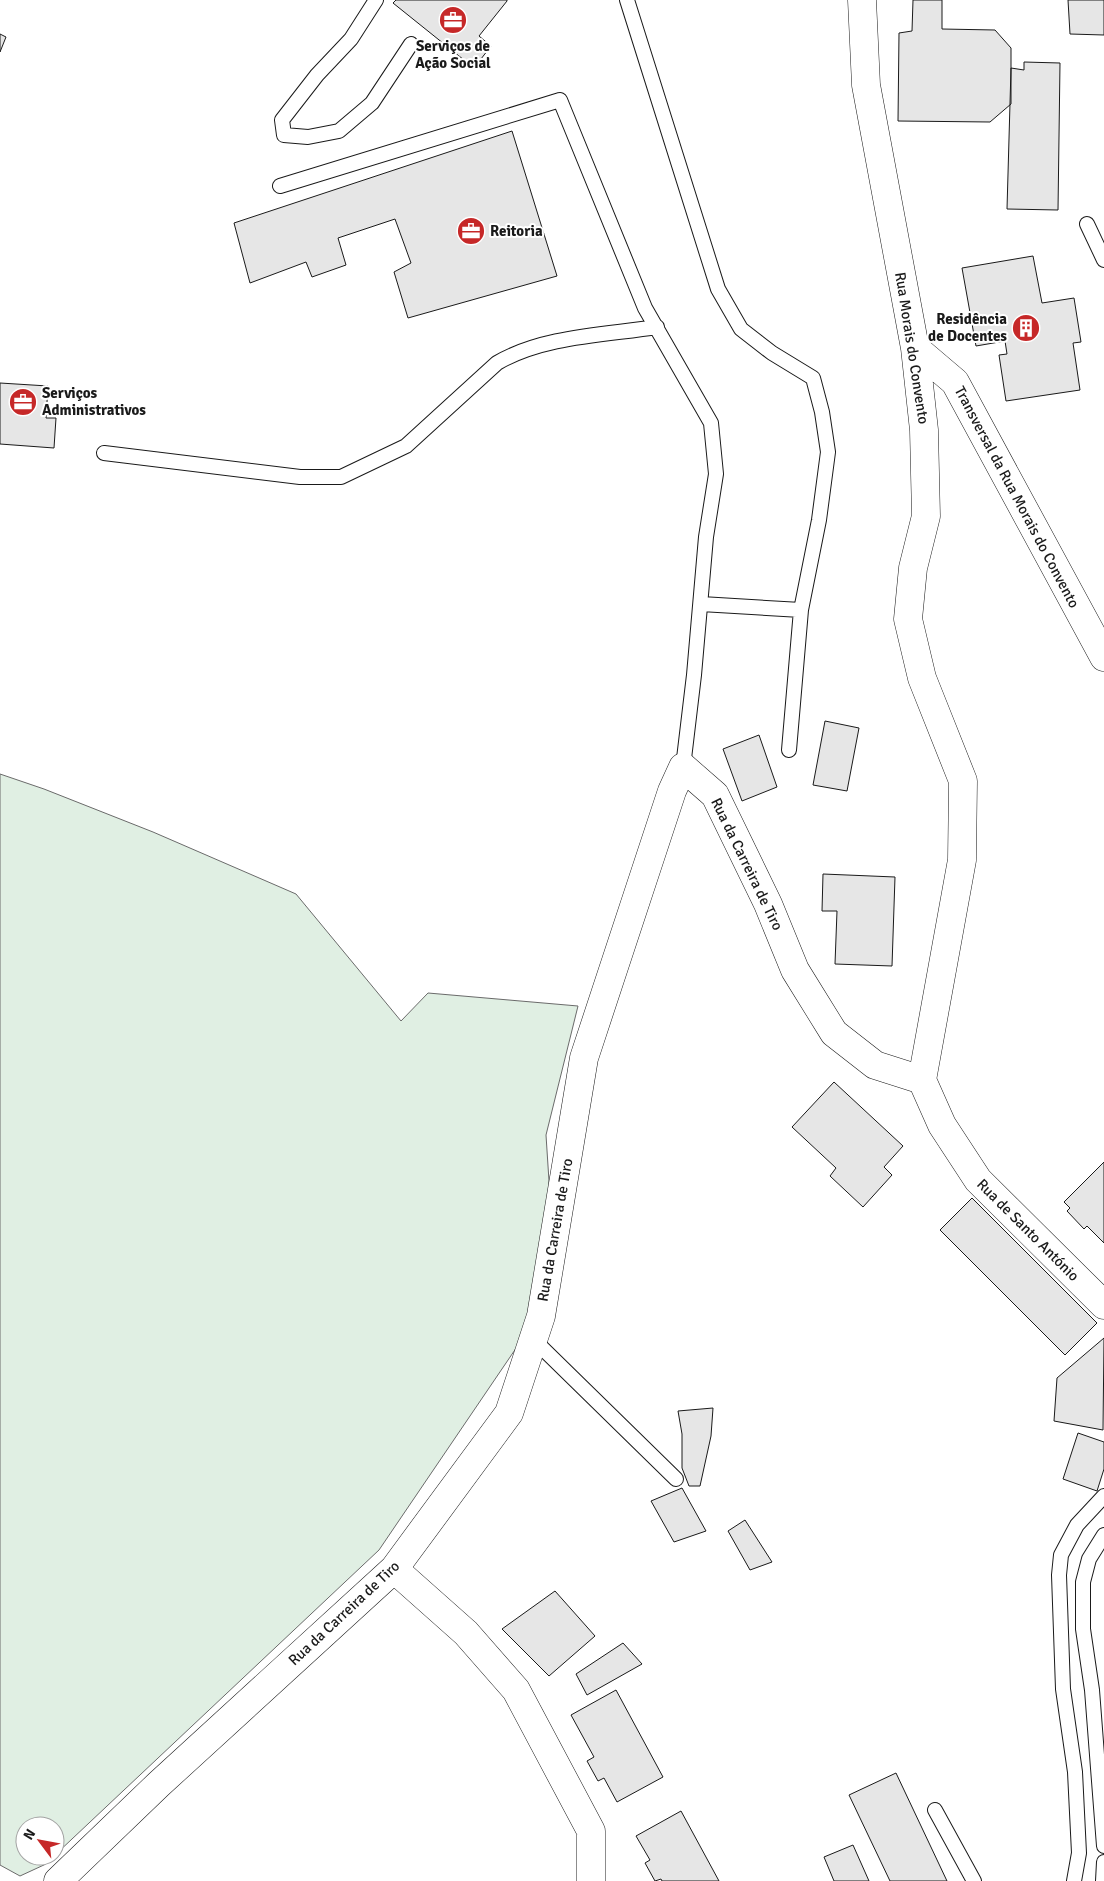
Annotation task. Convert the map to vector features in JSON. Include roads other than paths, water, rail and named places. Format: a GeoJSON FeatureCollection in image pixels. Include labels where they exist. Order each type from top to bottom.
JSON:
{"type":"FeatureCollection","features":[{"type":"Feature","properties":{"kind":"street","name":"Rua Morais do Convento"},"geometry":{"type":"LineString","coordinates":[[862,0],[866,85],[915,348],[924,430],[926,516],[913,568],[908,619],[922,678],[963,781],[962,860],[932,1015],[922,1080]]}},
{"type":"Feature","properties":{"kind":"street","name":"Transversal da Rua Morais do Convento"},"geometry":{"type":"LineString","coordinates":[[915,348],[955,382],[1104,657]]}},
{"type":"Feature","properties":{"kind":"street","name":"Rua da Carreira de Tiro"},"geometry":{"type":"LineString","coordinates":[[58,1881],[159,1784],[394,1569],[510,1414],[541,1316],[584,1058],[672,791],[683,767],[715,795],[768,904],[795,970],[834,1033],[875,1065],[922,1080]]}},
{"type":"Feature","properties":{"kind":"street","name":"Rua de Santo António"},"geometry":{"type":"LineString","coordinates":[[922,1080],[942,1125],[978,1180],[1104,1305]]}},
{"type":"Feature","properties":{"kind":"street"},"geometry":{"type":"LineString","coordinates":[[394,1569],[466,1633],[516,1690],[591,1831],[591,1881]]}},
{"type":"Feature","properties":{"kind":"lane"},"geometry":{"type":"LineString","coordinates":[[376,0],[351,39],[317,75],[282,120],[284,135],[308,137],[339,131],[372,103],[411,44]]}},
{"type":"Feature","properties":{"kind":"lane"},"geometry":{"type":"LineString","coordinates":[[627,0],[718,289],[741,329],[772,353],[813,378],[822,412],[828,452],[818,520],[801,610],[789,750]]}},
{"type":"Feature","properties":{"kind":"lane"},"geometry":{"type":"LineString","coordinates":[[280,186],[560,100],[645,308],[712,423],[716,474],[706,537],[701,604],[683,767]]}},
{"type":"Feature","properties":{"kind":"lane"},"geometry":{"type":"LineString","coordinates":[[1087,224],[1104,260]]}},
{"type":"Feature","properties":{"kind":"lane"},"geometry":{"type":"LineString","coordinates":[[104,453],[300,477],[341,477],[406,446],[497,363],[512,354],[556,342],[657,328]]}},
{"type":"Feature","properties":{"kind":"lane"},"geometry":{"type":"LineString","coordinates":[[701,604],[801,610]]}},
{"type":"Feature","properties":{"kind":"lane"},"geometry":{"type":"LineString","coordinates":[[533,1339],[676,1479]]}},
{"type":"Feature","properties":{"kind":"lane"},"geometry":{"type":"LineString","coordinates":[[1074,1881],[1079,1853],[1076,1772],[1063,1689],[1059,1575],[1061,1555],[1077,1525],[1104,1496]]}},
{"type":"Feature","properties":{"kind":"lane"},"geometry":{"type":"LineString","coordinates":[[1104,1535],[1089,1559],[1083,1582],[1083,1629],[1092,1690],[1104,1846]]}},
{"type":"Feature","properties":{"kind":"lane"},"geometry":{"type":"LineString","coordinates":[[935,1810],[974,1881]]}},
{"type":"Feature","properties":{"kind":"lane"},"geometry":{"type":"LineString","coordinates":[[1104,1862],[1104,1881]]}},
{"type":"Feature","properties":{"kind":"place","name":"Serviços de Ação Social"},"geometry":{"type":"Point","coordinates":[453,20]}},
{"type":"Feature","properties":{"kind":"place","name":"Reitoria"},"geometry":{"type":"Point","coordinates":[471,231]}},
{"type":"Feature","properties":{"kind":"place","name":"Residência de Docentes"},"geometry":{"type":"Point","coordinates":[1026,328]}},
{"type":"Feature","properties":{"kind":"place","name":"Serviços Administrativos"},"geometry":{"type":"Point","coordinates":[23,402]}}]}
